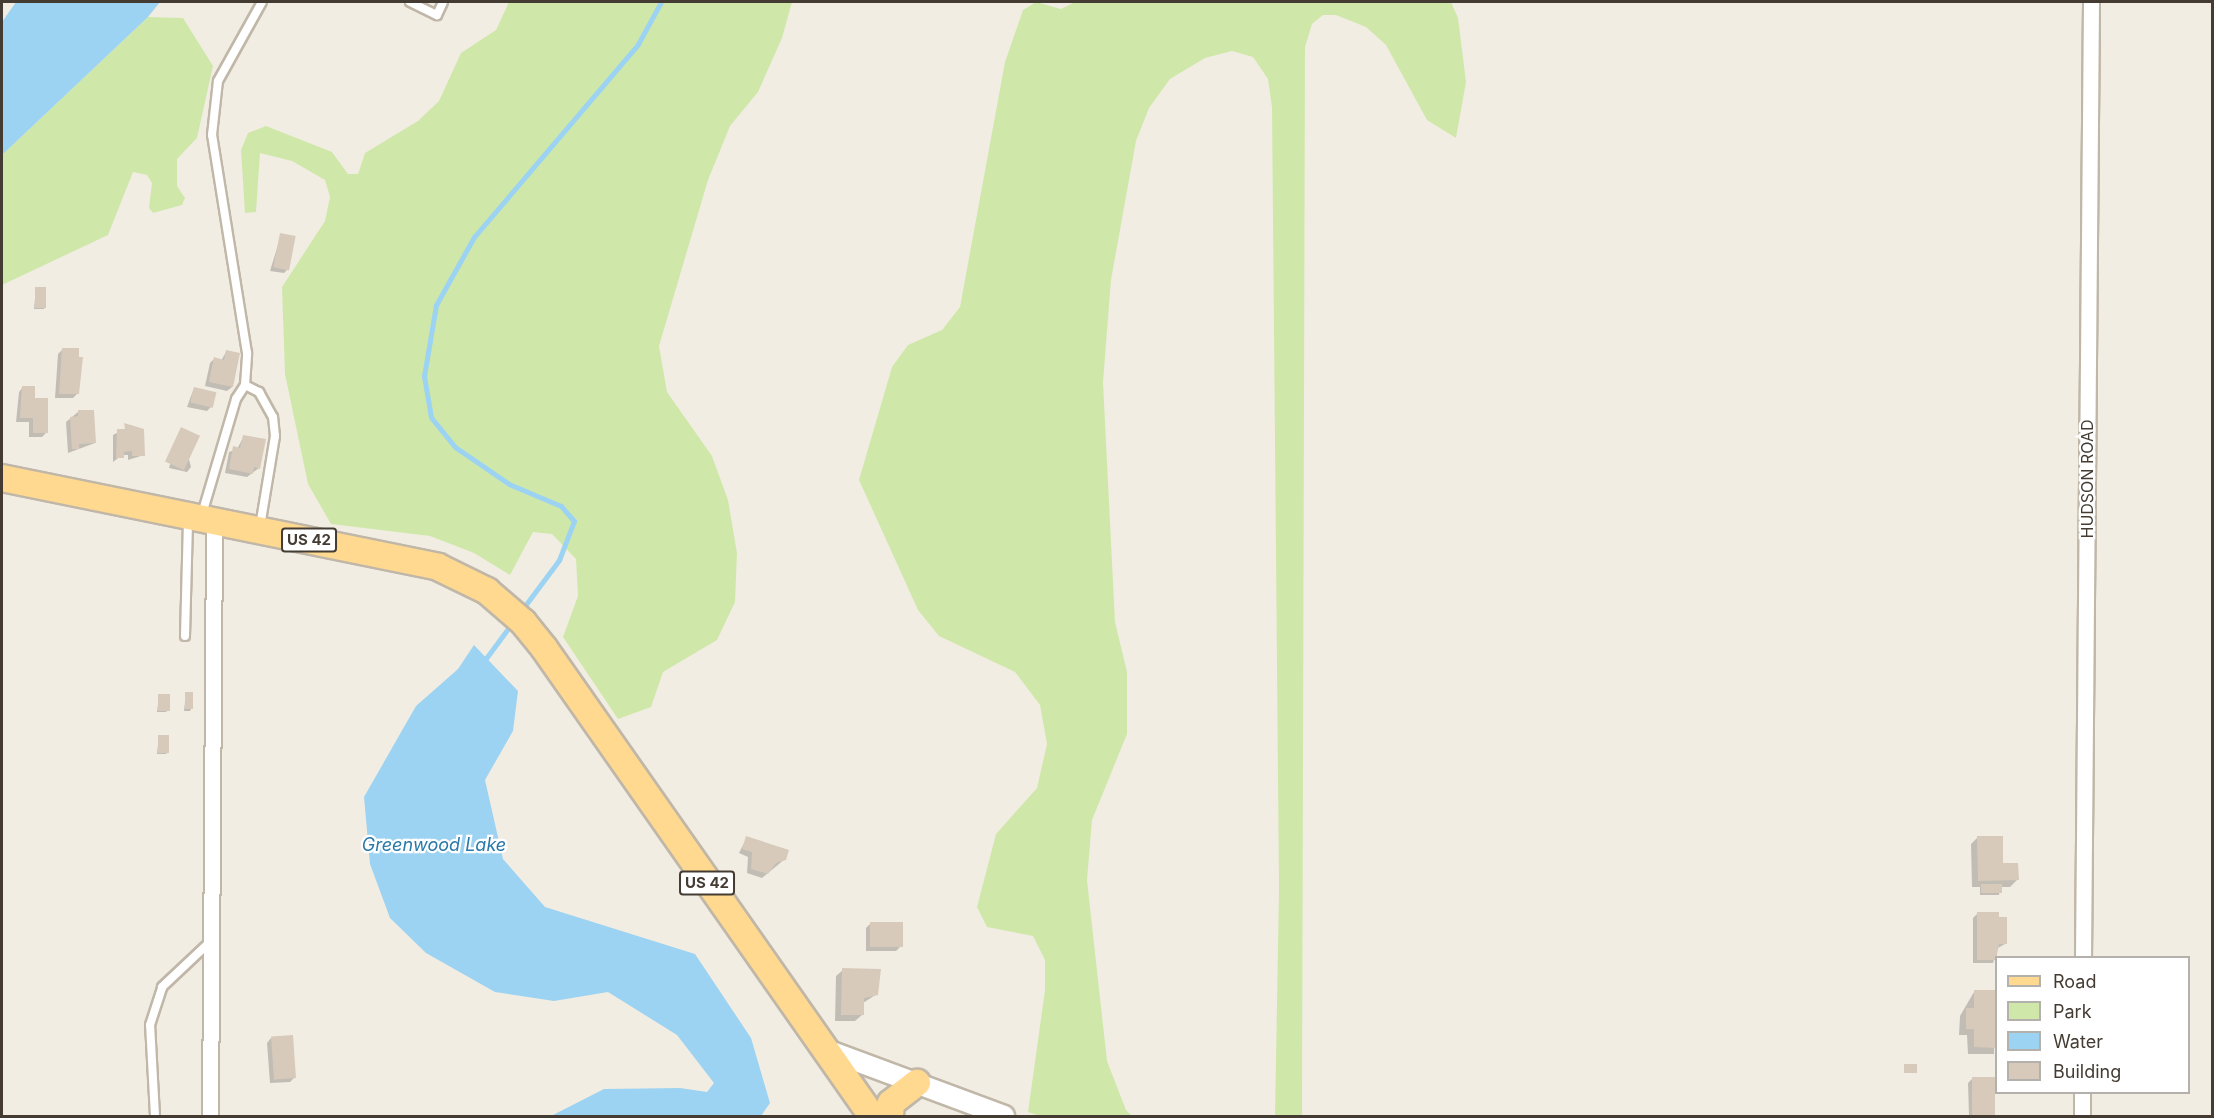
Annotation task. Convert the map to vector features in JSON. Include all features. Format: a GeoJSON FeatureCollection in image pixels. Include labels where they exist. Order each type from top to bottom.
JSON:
{"type":"FeatureCollection","features":[{"type":"Feature","properties":{"kind":"main road","name":"US 42"},"geometry":{"type":"LineString","coordinates":[[2,478],[438,567],[487,591],[524,622],[544,648],[872,1114]]}},
{"type":"Feature","properties":{"kind":"main road"},"geometry":{"type":"LineString","coordinates":[[872,1114],[917,1083]]}},
{"type":"Feature","properties":{"kind":"street","name":"HUDSON ROAD"},"geometry":{"type":"LineString","coordinates":[[2083,956],[2091,2]]}},
{"type":"Feature","properties":{"kind":"street"},"geometry":{"type":"LineString","coordinates":[[200,520],[212,940],[210,1116]]}},
{"type":"Feature","properties":{"kind":"street"},"geometry":{"type":"LineString","coordinates":[[827,1050],[1004,1116]]}},
{"type":"Feature","properties":{"kind":"street"},"geometry":{"type":"LineString","coordinates":[[2082,1094],[2082,1116]]}},
{"type":"Feature","properties":{"kind":"lane"},"geometry":{"type":"LineString","coordinates":[[185,636],[200,520],[236,399],[245,385],[247,352],[212,135],[218,81],[262,2]]}},
{"type":"Feature","properties":{"kind":"lane"},"geometry":{"type":"LineString","coordinates":[[410,2],[437,15],[443,2]]}},
{"type":"Feature","properties":{"kind":"lane"},"geometry":{"type":"LineString","coordinates":[[245,385],[259,392],[273,417],[275,436],[259,531]]}},
{"type":"Feature","properties":{"kind":"lane"},"geometry":{"type":"LineString","coordinates":[[155,1116],[150,1025],[162,987],[212,940]]}},
{"type":"Feature","properties":{"kind":"green space"},"geometry":{"type":"Polygon","coordinates":[[[509,2],[792,2],[782,38],[758,92],[730,126],[708,180],[659,346],[667,392],[712,456],[728,500],[737,553],[735,602],[717,640],[663,672],[651,707],[618,719],[563,637],[578,596],[576,559],[552,534],[533,532],[510,575],[474,553],[430,536],[331,524],[308,484],[285,374],[282,287],[325,221],[330,197],[325,180],[292,161],[260,153],[256,212],[245,213],[241,150],[248,133],[266,126],[332,152],[348,174],[358,174],[365,153],[418,121],[439,101],[461,53],[496,30],[509,2]]]}},
{"type":"Feature","properties":{"kind":"green space"},"geometry":{"type":"Polygon","coordinates":[[[1036,2],[1061,9],[1075,2],[1451,2],[1458,18],[1466,82],[1456,138],[1427,120],[1386,45],[1366,27],[1336,15],[1323,15],[1312,24],[1305,47],[1302,1116],[1275,1116],[1279,890],[1272,107],[1268,79],[1253,57],[1232,51],[1205,58],[1170,79],[1149,108],[1136,141],[1111,280],[1103,382],[1115,622],[1127,672],[1127,734],[1092,820],[1087,880],[1107,1061],[1126,1110],[1132,1116],[1040,1116],[1028,1112],[1045,990],[1045,960],[1033,936],[987,927],[977,907],[996,834],[1037,788],[1047,744],[1040,705],[1015,672],[939,636],[918,610],[859,480],[892,367],[908,345],[942,330],[960,307],[1005,62],[1023,10],[1036,2]]]}},
{"type":"Feature","properties":{"kind":"green space"},"geometry":{"type":"Polygon","coordinates":[[[148,17],[183,18],[213,66],[197,138],[177,159],[177,186],[185,198],[182,205],[153,213],[149,208],[152,183],[147,175],[133,172],[108,235],[2,285],[2,155],[148,17]]]}},
{"type":"Feature","properties":{"kind":"water"},"geometry":{"type":"Polygon","coordinates":[[[16,2],[160,2],[148,17],[2,155],[2,22],[16,2]]]}},
{"type":"Feature","properties":{"kind":"water","name":"Greenwood Lake"},"geometry":{"type":"Polygon","coordinates":[[[474,645],[518,691],[513,731],[485,780],[503,859],[545,907],[695,954],[751,1038],[770,1103],[761,1116],[551,1116],[604,1089],[680,1088],[707,1092],[714,1083],[677,1035],[608,992],[554,1001],[495,992],[426,953],[390,918],[370,864],[364,797],[416,706],[458,669],[474,645]]]}},
{"type":"Feature","properties":{"kind":"building"},"geometry":{"type":"Polygon","coordinates":[[[280,233],[296,236],[289,270],[273,267],[280,233]]]}},
{"type":"Feature","properties":{"kind":"building"},"geometry":{"type":"Polygon","coordinates":[[[35,287],[46,287],[46,308],[35,308],[35,287]]]}},
{"type":"Feature","properties":{"kind":"building"},"geometry":{"type":"Polygon","coordinates":[[[62,348],[79,348],[79,357],[83,357],[79,394],[59,394],[62,348]]]}},
{"type":"Feature","properties":{"kind":"building"},"geometry":{"type":"Polygon","coordinates":[[[226,350],[240,353],[233,387],[209,382],[214,357],[224,360],[226,350]]]}},
{"type":"Feature","properties":{"kind":"building"},"geometry":{"type":"Polygon","coordinates":[[[22,386],[35,386],[35,398],[48,398],[48,433],[33,433],[33,418],[20,418],[22,386]]]}},
{"type":"Feature","properties":{"kind":"building"},"geometry":{"type":"Polygon","coordinates":[[[194,387],[216,392],[213,408],[190,403],[194,387]]]}},
{"type":"Feature","properties":{"kind":"building"},"geometry":{"type":"Polygon","coordinates":[[[78,410],[94,410],[96,443],[79,444],[79,449],[72,449],[70,417],[78,416],[78,410]]]}},
{"type":"Feature","properties":{"kind":"building"},"geometry":{"type":"Polygon","coordinates":[[[124,423],[144,429],[145,456],[132,456],[132,451],[124,452],[124,458],[116,458],[117,429],[125,429],[124,423]]]}},
{"type":"Feature","properties":{"kind":"building"},"geometry":{"type":"Polygon","coordinates":[[[181,427],[200,436],[184,470],[165,461],[181,427]]]}},
{"type":"Feature","properties":{"kind":"building"},"geometry":{"type":"Polygon","coordinates":[[[243,435],[266,439],[260,469],[254,467],[253,474],[229,469],[233,446],[240,448],[243,435]]]}},
{"type":"Feature","properties":{"kind":"building"},"geometry":{"type":"Polygon","coordinates":[[[185,692],[193,692],[193,709],[185,709],[185,692]]]}},
{"type":"Feature","properties":{"kind":"building"},"geometry":{"type":"Polygon","coordinates":[[[158,694],[170,694],[170,711],[158,711],[158,694]]]}},
{"type":"Feature","properties":{"kind":"building"},"geometry":{"type":"Polygon","coordinates":[[[158,735],[169,735],[169,753],[158,753],[158,735]]]}},
{"type":"Feature","properties":{"kind":"building"},"geometry":{"type":"Polygon","coordinates":[[[746,836],[789,850],[786,860],[776,863],[768,874],[751,869],[752,852],[742,849],[746,836]]]}},
{"type":"Feature","properties":{"kind":"building"},"geometry":{"type":"Polygon","coordinates":[[[1977,836],[2003,836],[2003,863],[2018,863],[2019,880],[1978,881],[1977,836]]]}},
{"type":"Feature","properties":{"kind":"building"},"geometry":{"type":"Polygon","coordinates":[[[1981,884],[2002,884],[2002,893],[1981,893],[1981,884]]]}},
{"type":"Feature","properties":{"kind":"building"},"geometry":{"type":"Polygon","coordinates":[[[1977,912],[1999,912],[1999,917],[2007,917],[2007,944],[1999,944],[1995,960],[1977,960],[1977,912]]]}},
{"type":"Feature","properties":{"kind":"building"},"geometry":{"type":"Polygon","coordinates":[[[870,922],[903,922],[903,947],[870,947],[870,922]]]}},
{"type":"Feature","properties":{"kind":"building"},"geometry":{"type":"Polygon","coordinates":[[[842,968],[881,969],[878,995],[864,998],[864,1015],[841,1015],[842,968]]]}},
{"type":"Feature","properties":{"kind":"building"},"geometry":{"type":"Polygon","coordinates":[[[1974,990],[1995,990],[1995,1048],[1974,1047],[1974,1029],[1966,1029],[1966,1008],[1974,1008],[1974,990]]]}},
{"type":"Feature","properties":{"kind":"building"},"geometry":{"type":"Polygon","coordinates":[[[293,1035],[296,1078],[274,1079],[271,1037],[293,1035]]]}},
{"type":"Feature","properties":{"kind":"building"},"geometry":{"type":"Polygon","coordinates":[[[1904,1064],[1917,1064],[1917,1073],[1904,1073],[1904,1064]]]}},
{"type":"Feature","properties":{"kind":"building"},"geometry":{"type":"Polygon","coordinates":[[[1972,1077],[1995,1077],[1995,1116],[1972,1116],[1972,1077]]]}},
{"type":"Feature","properties":{"kind":"waterway"},"geometry":{"type":"LineString","coordinates":[[521,611],[559,560],[574,521],[561,506],[509,484],[455,447],[431,417],[424,376],[436,305],[474,237],[638,44],[661,2]]}},
{"type":"Feature","properties":{"kind":"waterway"},"geometry":{"type":"LineString","coordinates":[[484,661],[512,623]]}}]}
